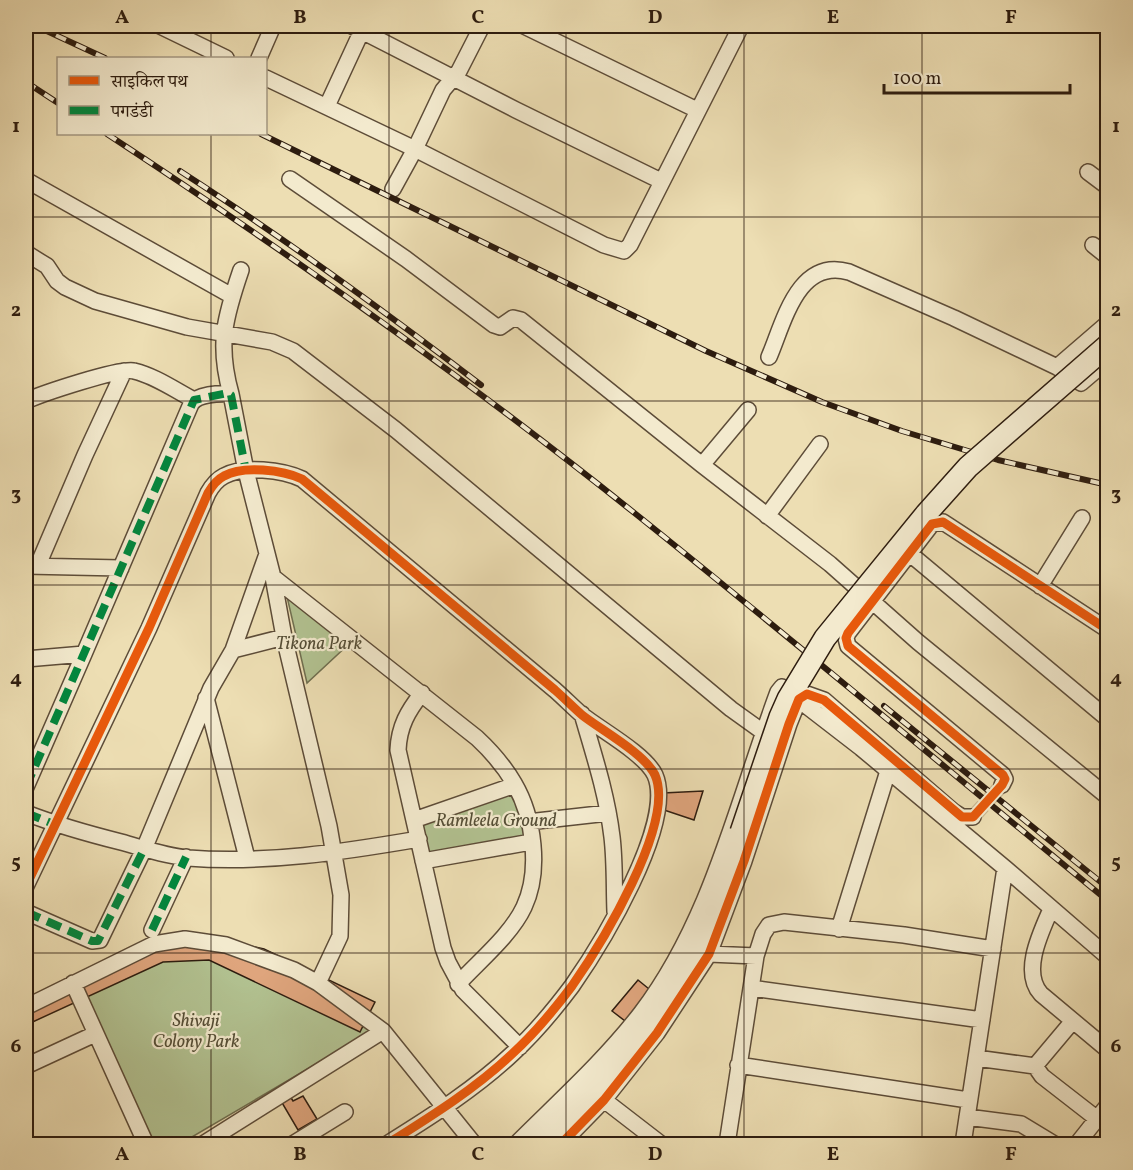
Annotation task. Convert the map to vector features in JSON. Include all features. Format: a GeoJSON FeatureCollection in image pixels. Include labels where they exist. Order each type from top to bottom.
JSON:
{"type":"FeatureCollection","features":[{"type":"Feature","properties":{"kind":"main road"},"geometry":{"type":"LineString","coordinates":[[549,1141],[631,1050],[670,995],[705,929],[780,717],[788,699],[825,638],[926,514],[968,467],[1107,345]]}},
{"type":"Feature","properties":{"kind":"street"},"geometry":{"type":"LineString","coordinates":[[160,26],[185,31],[224,57]]}},
{"type":"Feature","properties":{"kind":"street"},"geometry":{"type":"LineString","coordinates":[[259,57],[273,26]]}},
{"type":"Feature","properties":{"kind":"street"},"geometry":{"type":"LineString","coordinates":[[393,189],[415,150],[443,90],[459,72],[482,26]]}},
{"type":"Feature","properties":{"kind":"street"},"geometry":{"type":"LineString","coordinates":[[524,26],[697,110]]}},
{"type":"Feature","properties":{"kind":"street"},"geometry":{"type":"LineString","coordinates":[[267,78],[327,106],[604,245],[621,251],[630,245],[741,26]]}},
{"type":"Feature","properties":{"kind":"street"},"geometry":{"type":"LineString","coordinates":[[327,106],[359,27],[516,110],[662,181]]}},
{"type":"Feature","properties":{"kind":"street"},"geometry":{"type":"LineString","coordinates":[[1088,172],[1107,187]]}},
{"type":"Feature","properties":{"kind":"street"},"geometry":{"type":"LineString","coordinates":[[290,179],[406,259],[494,325],[500,327],[511,318],[521,320],[830,564],[918,642],[1107,798]]}},
{"type":"Feature","properties":{"kind":"street"},"geometry":{"type":"LineString","coordinates":[[26,180],[232,296]]}},
{"type":"Feature","properties":{"kind":"street"},"geometry":{"type":"LineString","coordinates":[[1093,245],[1107,257]]}},
{"type":"Feature","properties":{"kind":"street"},"geometry":{"type":"LineString","coordinates":[[26,253],[47,266],[57,281],[65,287],[95,300],[165,322],[281,345],[311,364],[396,430],[731,709],[763,732]]}},
{"type":"Feature","properties":{"kind":"street"},"geometry":{"type":"LineString","coordinates":[[769,357],[799,288],[814,276],[831,269],[849,272],[943,313],[1057,367],[1081,383],[1107,360]]}},
{"type":"Feature","properties":{"kind":"street"},"geometry":{"type":"LineString","coordinates":[[241,270],[232,296],[224,332],[223,362],[246,471],[273,577],[341,895],[341,929],[338,942],[318,983]]}},
{"type":"Feature","properties":{"kind":"street"},"geometry":{"type":"LineString","coordinates":[[1057,367],[1107,322]]}},
{"type":"Feature","properties":{"kind":"street"},"geometry":{"type":"LineString","coordinates":[[26,401],[56,390],[132,370],[194,400],[231,394]]}},
{"type":"Feature","properties":{"kind":"street"},"geometry":{"type":"LineString","coordinates":[[121,567],[32,565],[124,371]]}},
{"type":"Feature","properties":{"kind":"street"},"geometry":{"type":"LineString","coordinates":[[28,778],[194,400]]}},
{"type":"Feature","properties":{"kind":"street"},"geometry":{"type":"LineString","coordinates":[[702,465],[748,410]]}},
{"type":"Feature","properties":{"kind":"street"},"geometry":{"type":"LineString","coordinates":[[767,516],[820,444]]}},
{"type":"Feature","properties":{"kind":"street"},"geometry":{"type":"LineString","coordinates":[[26,886],[149,628],[214,483],[224,476],[246,471],[278,471],[302,479],[582,714],[642,760],[655,775],[657,783],[658,800],[653,831],[634,879],[573,985],[520,1047],[443,1109],[387,1144]]}},
{"type":"Feature","properties":{"kind":"street"},"geometry":{"type":"LineString","coordinates":[[1040,586],[1082,518]]}},
{"type":"Feature","properties":{"kind":"street"},"geometry":{"type":"LineString","coordinates":[[1002,785],[1004,775],[848,646],[846,639],[848,633],[932,524],[941,522],[1107,630]]}},
{"type":"Feature","properties":{"kind":"street"},"geometry":{"type":"LineString","coordinates":[[909,553],[1107,719]]}},
{"type":"Feature","properties":{"kind":"street"},"geometry":{"type":"LineString","coordinates":[[26,912],[92,941],[98,941],[144,849],[206,698],[233,650],[267,554]]}},
{"type":"Feature","properties":{"kind":"street"},"geometry":{"type":"LineString","coordinates":[[273,577],[422,693],[492,752],[515,785],[527,810],[533,870],[524,907],[507,931],[458,984]]}},
{"type":"Feature","properties":{"kind":"street"},"geometry":{"type":"LineString","coordinates":[[233,650],[285,637]]}},
{"type":"Feature","properties":{"kind":"street"},"geometry":{"type":"LineString","coordinates":[[26,658],[84,654]]}},
{"type":"Feature","properties":{"kind":"street"},"geometry":{"type":"LineString","coordinates":[[516,1144],[589,1074],[642,1012],[672,967],[701,908],[780,688],[784,687],[888,771],[1005,868],[1107,957]]}},
{"type":"Feature","properties":{"kind":"street"},"geometry":{"type":"LineString","coordinates":[[422,693],[404,718],[398,738],[398,750],[443,948],[458,984],[520,1047]]}},
{"type":"Feature","properties":{"kind":"street"},"geometry":{"type":"LineString","coordinates":[[549,1141],[604,1100],[657,1033],[709,954],[718,934],[799,699],[807,694],[824,700],[954,812],[962,817],[973,817]]}},
{"type":"Feature","properties":{"kind":"street"},"geometry":{"type":"LineString","coordinates":[[206,698],[247,858]]}},
{"type":"Feature","properties":{"kind":"street"},"geometry":{"type":"LineString","coordinates":[[582,714],[608,813],[613,855],[615,915]]}},
{"type":"Feature","properties":{"kind":"street"},"geometry":{"type":"LineString","coordinates":[[839,929],[888,771]]}},
{"type":"Feature","properties":{"kind":"street"},"geometry":{"type":"LineString","coordinates":[[414,820],[515,785]]}},
{"type":"Feature","properties":{"kind":"street"},"geometry":{"type":"LineString","coordinates":[[26,813],[56,825],[144,849],[186,857],[247,858],[334,854],[419,839]]}},
{"type":"Feature","properties":{"kind":"street"},"geometry":{"type":"LineString","coordinates":[[528,822],[608,813]]}},
{"type":"Feature","properties":{"kind":"street"},"geometry":{"type":"LineString","coordinates":[[423,861],[531,842]]}},
{"type":"Feature","properties":{"kind":"street"},"geometry":{"type":"LineString","coordinates":[[152,930],[186,857]]}},
{"type":"Feature","properties":{"kind":"street"},"geometry":{"type":"LineString","coordinates":[[963,1144],[1005,868]]}},
{"type":"Feature","properties":{"kind":"street"},"geometry":{"type":"LineString","coordinates":[[1051,909],[1037,947],[1033,979],[1037,990],[1107,1050]]}},
{"type":"Feature","properties":{"kind":"street"},"geometry":{"type":"LineString","coordinates":[[731,1144],[738,1065],[756,956],[765,928],[773,923],[784,922],[904,935],[993,949]]}},
{"type":"Feature","properties":{"kind":"street"},"geometry":{"type":"LineString","coordinates":[[26,1006],[147,947],[185,939],[226,945],[294,970],[318,983],[383,1031],[443,1109],[474,1144]]}},
{"type":"Feature","properties":{"kind":"street"},"geometry":{"type":"LineString","coordinates":[[709,954],[756,956]]}},
{"type":"Feature","properties":{"kind":"street"},"geometry":{"type":"LineString","coordinates":[[73,984],[146,1144]]}},
{"type":"Feature","properties":{"kind":"street"},"geometry":{"type":"LineString","coordinates":[[751,988],[982,1020]]}},
{"type":"Feature","properties":{"kind":"street"},"geometry":{"type":"LineString","coordinates":[[1035,1066],[1072,1022]]}},
{"type":"Feature","properties":{"kind":"street"},"geometry":{"type":"LineString","coordinates":[[203,1144],[383,1031]]}},
{"type":"Feature","properties":{"kind":"street"},"geometry":{"type":"LineString","coordinates":[[26,1066],[95,1034]]}},
{"type":"Feature","properties":{"kind":"street"},"geometry":{"type":"LineString","coordinates":[[976,1058],[1035,1066],[1042,1076],[1104,1111],[1077,1144]]}},
{"type":"Feature","properties":{"kind":"street"},"geometry":{"type":"LineString","coordinates":[[738,1065],[968,1100]]}},
{"type":"Feature","properties":{"kind":"street"},"geometry":{"type":"LineString","coordinates":[[604,1100],[661,1144]]}},
{"type":"Feature","properties":{"kind":"street"},"geometry":{"type":"LineString","coordinates":[[293,1144],[345,1112]]}},
{"type":"Feature","properties":{"kind":"street"},"geometry":{"type":"LineString","coordinates":[[968,1117],[1021,1124],[1054,1144]]}},
{"type":"Feature","properties":{"kind":"green space","name":"Tikona Park"},"geometry":{"type":"Polygon","coordinates":[[[285,588],[351,642],[307,683],[285,588]]]}},
{"type":"Feature","properties":{"kind":"green space","name":"Ramleela Ground"},"geometry":{"type":"Polygon","coordinates":[[[515,787],[528,838],[425,857],[418,822],[515,787]]]}},
{"type":"Feature","properties":{"kind":"green space","name":"Shivaji Colony Park"},"geometry":{"type":"Polygon","coordinates":[[[185,939],[384,1024],[180,1144],[153,1144],[73,984],[185,939]]]}},
{"type":"Feature","properties":{"kind":"building"},"geometry":{"type":"Polygon","coordinates":[[[703,791],[694,820],[661,809],[663,793],[703,791]]]}},
{"type":"Feature","properties":{"kind":"building"},"geometry":{"type":"Polygon","coordinates":[[[183,931],[264,949],[375,1002],[360,1032],[209,960],[163,962],[26,1025],[26,1002],[183,931]]]}},
{"type":"Feature","properties":{"kind":"building"},"geometry":{"type":"Polygon","coordinates":[[[638,980],[654,993],[629,1024],[612,1011],[638,980]]]}},
{"type":"Feature","properties":{"kind":"building"},"geometry":{"type":"Polygon","coordinates":[[[290,1096],[293,1101],[303,1096],[317,1119],[298,1130],[281,1101],[290,1096]]]}},
{"type":"Feature","properties":{"kind":"tunnel"},"geometry":{"type":"LineString","coordinates":[[973,817],[1002,785]]}},
{"type":"Feature","properties":{"kind":"railway"},"geometry":{"type":"LineString","coordinates":[[36,26],[103,57]]}},
{"type":"Feature","properties":{"kind":"railway"},"geometry":{"type":"LineString","coordinates":[[26,82],[57,102]]}},
{"type":"Feature","properties":{"kind":"railway"},"geometry":{"type":"LineString","coordinates":[[108,135],[374,316],[568,461],[752,608],[1108,901]]}},
{"type":"Feature","properties":{"kind":"railway"},"geometry":{"type":"LineString","coordinates":[[263,135],[706,351],[822,402],[902,431],[998,460],[1108,485]]}},
{"type":"Feature","properties":{"kind":"railway"},"geometry":{"type":"LineString","coordinates":[[180,171],[333,275],[481,385]]}},
{"type":"Feature","properties":{"kind":"railway"},"geometry":{"type":"LineString","coordinates":[[884,706],[1108,888]]}},
{"type":"Feature","properties":{"kind":"marked path"},"geometry":{"type":"LineString","coordinates":[[26,787],[194,400],[228,393],[231,395],[246,471]]}},
{"type":"Feature","properties":{"kind":"marked path"},"geometry":{"type":"LineString","coordinates":[[26,813],[56,825]]}},
{"type":"Feature","properties":{"kind":"marked path"},"geometry":{"type":"LineString","coordinates":[[26,912],[92,941],[98,941],[144,849]]}},
{"type":"Feature","properties":{"kind":"marked path"},"geometry":{"type":"LineString","coordinates":[[152,930],[186,857]]}},
{"type":"Feature","properties":{"kind":"cycle path"},"geometry":{"type":"LineString","coordinates":[[26,886],[149,628],[211,488],[216,481],[232,473],[252,470],[274,471],[302,479],[582,715],[642,759],[655,775],[659,796],[655,823],[632,884],[600,943],[551,1013],[520,1046],[483,1079],[387,1144]]}},
{"type":"Feature","properties":{"kind":"cycle path"},"geometry":{"type":"LineString","coordinates":[[561,1144],[604,1100],[657,1033],[709,954],[744,861],[799,699],[807,694],[824,700],[962,817],[973,817],[1002,785],[1005,779],[1003,775],[848,646],[846,638],[848,633],[932,524],[943,522],[1108,630]]}}]}
